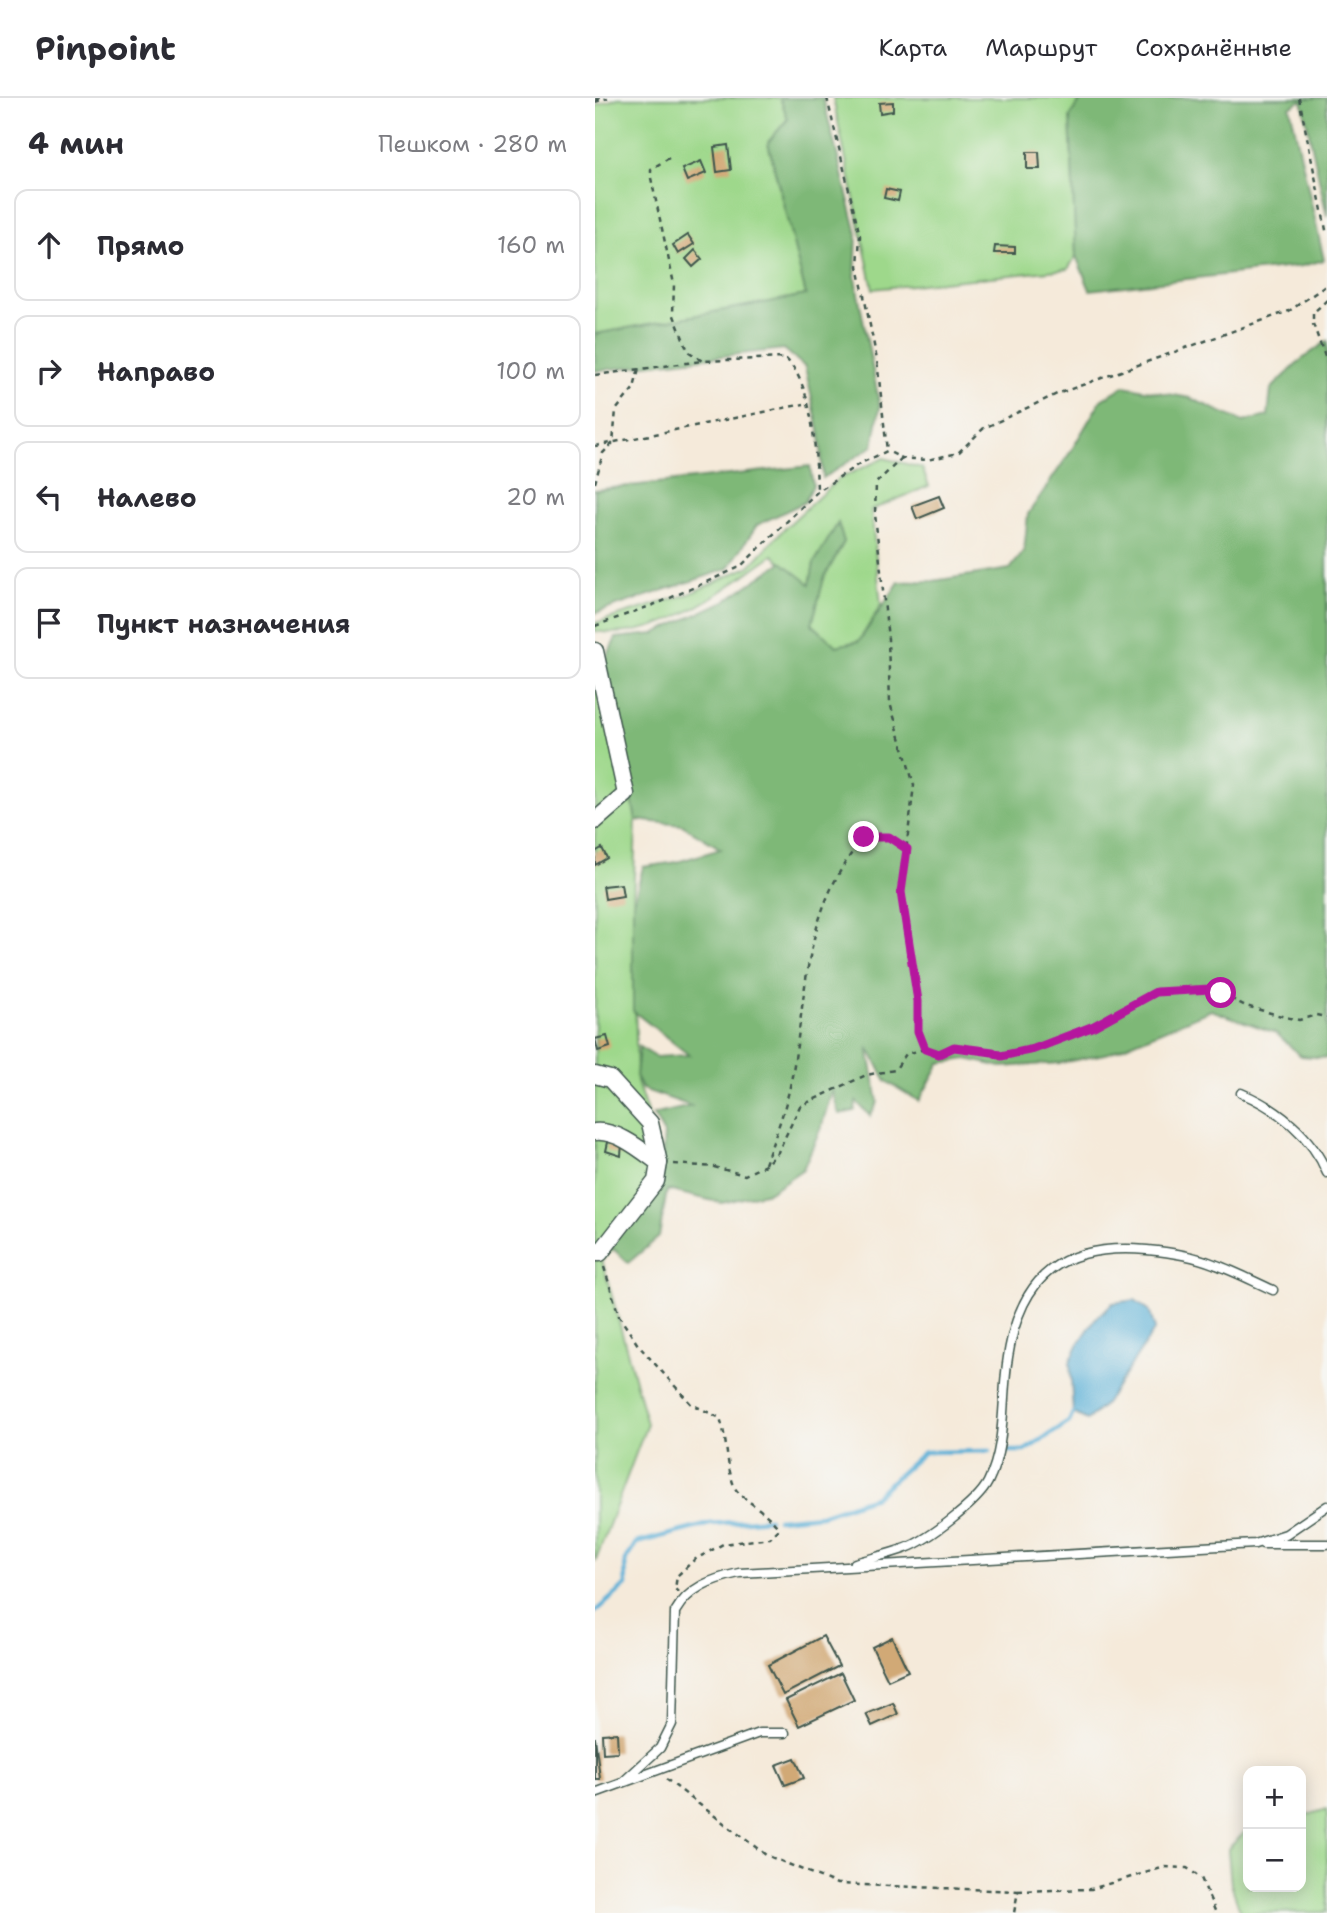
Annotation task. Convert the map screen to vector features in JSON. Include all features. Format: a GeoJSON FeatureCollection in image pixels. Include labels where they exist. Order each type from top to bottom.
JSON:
{"type":"FeatureCollection","features":[{"type":"Feature","properties":{"kind":"street"},"geometry":{"type":"LineString","coordinates":[[595,821],[626,794],[598,674],[596,652]]}},
{"type":"Feature","properties":{"kind":"street"},"geometry":{"type":"LineString","coordinates":[[595,1075],[610,1079],[650,1123],[659,1163],[656,1181],[598,1253]]}},
{"type":"Feature","properties":{"kind":"street"},"geometry":{"type":"LineString","coordinates":[[595,1132],[605,1131],[631,1143],[659,1163]]}},
{"type":"Feature","properties":{"kind":"lane"},"geometry":{"type":"LineString","coordinates":[[1241,1093],[1265,1103],[1300,1132],[1326,1168]]}},
{"type":"Feature","properties":{"kind":"lane"},"geometry":{"type":"LineString","coordinates":[[839,1567],[909,1547],[958,1514],[987,1485],[998,1457],[1008,1356],[1021,1306],[1041,1276],[1070,1256],[1119,1248],[1161,1252],[1213,1263],[1272,1290]]}},
{"type":"Feature","properties":{"kind":"lane"},"geometry":{"type":"LineString","coordinates":[[1255,1544],[1286,1534],[1327,1506]]}},
{"type":"Feature","properties":{"kind":"lane"},"geometry":{"type":"LineString","coordinates":[[623,1782],[660,1748],[672,1724],[675,1612],[683,1597],[711,1580],[739,1573],[1152,1547],[1327,1544]]}},
{"type":"Feature","properties":{"kind":"lane"},"geometry":{"type":"LineString","coordinates":[[595,1793],[759,1733],[785,1733]]}},
{"type":"Feature","properties":{"kind":"path"},"geometry":{"type":"LineString","coordinates":[[595,101],[607,98]]}},
{"type":"Feature","properties":{"kind":"path"},"geometry":{"type":"LineString","coordinates":[[827,98],[860,236],[858,266],[877,360],[887,451]]}},
{"type":"Feature","properties":{"kind":"path"},"geometry":{"type":"LineString","coordinates":[[1299,98],[1327,235]]}},
{"type":"Feature","properties":{"kind":"path"},"geometry":{"type":"LineString","coordinates":[[669,158],[651,169],[651,178],[674,284],[673,313],[688,351],[702,361]]}},
{"type":"Feature","properties":{"kind":"path"},"geometry":{"type":"LineString","coordinates":[[595,626],[661,602],[740,567],[817,492],[859,464],[887,451],[902,458],[927,460],[958,453],[984,428],[1057,394],[1289,311],[1327,285]]}},
{"type":"Feature","properties":{"kind":"path"},"geometry":{"type":"LineString","coordinates":[[1327,300],[1313,313],[1313,324],[1327,362]]}},
{"type":"Feature","properties":{"kind":"path"},"geometry":{"type":"LineString","coordinates":[[595,375],[702,361],[785,358],[798,370],[816,445],[817,492]]}},
{"type":"Feature","properties":{"kind":"path"},"geometry":{"type":"LineString","coordinates":[[595,483],[603,453],[613,443],[616,410],[634,388],[639,369]]}},
{"type":"Feature","properties":{"kind":"path"},"geometry":{"type":"LineString","coordinates":[[595,446],[806,404]]}},
{"type":"Feature","properties":{"kind":"path"},"geometry":{"type":"LineString","coordinates":[[902,458],[876,483],[875,514],[888,639],[890,703],[914,785],[901,892],[918,1001],[918,1031],[925,1049]]}},
{"type":"Feature","properties":{"kind":"path"},"geometry":{"type":"LineString","coordinates":[[765,1165],[792,1079],[807,973],[825,897],[845,860],[864,837],[889,837],[907,849]]}},
{"type":"Feature","properties":{"kind":"path"},"geometry":{"type":"LineString","coordinates":[[659,1163],[713,1167],[745,1175],[765,1165],[778,1152],[800,1106],[866,1074],[895,1070],[906,1054],[925,1049],[939,1054],[954,1047],[993,1052],[1001,1056],[1034,1049],[1094,1026],[1156,992],[1211,989],[1247,1006],[1285,1017],[1299,1020],[1316,1015],[1327,1017]]}},
{"type":"Feature","properties":{"kind":"path"},"geometry":{"type":"LineString","coordinates":[[598,1253],[619,1316],[638,1345],[691,1404],[720,1418],[728,1440],[730,1470],[736,1491],[772,1517],[779,1529],[770,1538],[723,1544],[694,1560],[677,1576],[675,1589],[683,1597]]}},
{"type":"Feature","properties":{"kind":"path"},"geometry":{"type":"LineString","coordinates":[[655,1770],[714,1819],[766,1855],[837,1884],[1018,1891],[1091,1889],[1165,1867],[1187,1868],[1201,1878],[1216,1913]]}},
{"type":"Feature","properties":{"kind":"path"},"geometry":{"type":"LineString","coordinates":[[1014,1913],[1018,1891]]}},
{"type":"Feature","properties":{"kind":"green space"},"geometry":{"type":"Polygon","coordinates":[[[618,98],[780,98],[788,118],[768,143],[806,295],[595,334],[595,106],[618,98]]]}},
{"type":"Feature","properties":{"kind":"green space"},"geometry":{"type":"Polygon","coordinates":[[[780,98],[823,98],[857,234],[855,278],[880,407],[873,446],[823,478],[820,434],[805,367],[784,349],[595,371],[595,334],[806,295],[768,142],[788,119],[780,98]]]}},
{"type":"Feature","properties":{"kind":"green space"},"geometry":{"type":"Polygon","coordinates":[[[833,98],[1082,98],[1070,117],[1076,256],[1068,269],[873,289],[833,98]]]}},
{"type":"Feature","properties":{"kind":"green space"},"geometry":{"type":"Polygon","coordinates":[[[1082,98],[1327,98],[1327,216],[1302,100],[1290,107],[1324,260],[1302,266],[1090,290],[1076,256],[1070,117],[1082,98]]]}},
{"type":"Feature","properties":{"kind":"green space"},"geometry":{"type":"Polygon","coordinates":[[[1327,341],[1327,1058],[1301,1056],[1276,1033],[1211,1010],[1109,1053],[1061,1063],[1001,1067],[967,1059],[940,1063],[919,1101],[886,1081],[868,1047],[878,1102],[870,1116],[856,1101],[855,1111],[839,1114],[832,1090],[822,1125],[803,1169],[769,1192],[722,1203],[667,1190],[659,1237],[628,1263],[606,1242],[661,1180],[664,1134],[653,1115],[691,1106],[642,1089],[636,1076],[639,1047],[656,1057],[689,1055],[633,1011],[633,906],[643,867],[677,862],[721,849],[682,825],[636,820],[605,661],[616,638],[654,634],[725,601],[782,562],[810,584],[814,563],[838,523],[844,542],[824,578],[812,624],[836,646],[859,641],[899,582],[933,581],[1010,569],[1024,551],[1028,514],[1071,451],[1101,400],[1124,386],[1190,398],[1243,422],[1268,416],[1271,389],[1301,360],[1327,341]]]}},
{"type":"Feature","properties":{"kind":"green space"},"geometry":{"type":"Polygon","coordinates":[[[884,458],[922,468],[929,486],[871,510],[881,605],[859,641],[836,646],[812,624],[824,578],[844,542],[838,524],[814,563],[810,585],[773,555],[712,598],[667,621],[620,633],[595,631],[595,623],[689,594],[750,566],[783,530],[838,479],[884,458]]]}},
{"type":"Feature","properties":{"kind":"green space"},"geometry":{"type":"Polygon","coordinates":[[[810,466],[813,485],[805,502],[757,525],[728,569],[595,613],[595,490],[810,466]]]}},
{"type":"Feature","properties":{"kind":"green space"},"geometry":{"type":"Polygon","coordinates":[[[595,654],[605,661],[636,820],[633,906],[637,1082],[663,1162],[645,1219],[602,1260],[647,1424],[595,1562],[595,654]]]}},
{"type":"Feature","properties":{"kind":"green space"},"geometry":{"type":"Polygon","coordinates":[[[1327,1809],[1327,1912],[1241,1913],[1231,1884],[1228,1849],[1243,1834],[1243,1892],[1306,1892],[1306,1815],[1327,1809]]]}},
{"type":"Feature","properties":{"kind":"water"},"geometry":{"type":"Polygon","coordinates":[[[1135,1300],[1149,1310],[1155,1329],[1105,1404],[1087,1420],[1073,1413],[1070,1362],[1096,1318],[1113,1303],[1135,1300]]]}},
{"type":"Feature","properties":{"kind":"building"},"geometry":{"type":"Polygon","coordinates":[[[893,102],[893,111],[880,113],[879,103],[893,102]]]}},
{"type":"Feature","properties":{"kind":"building"},"geometry":{"type":"Polygon","coordinates":[[[728,145],[731,170],[717,172],[714,147],[728,145]]]}},
{"type":"Feature","properties":{"kind":"building"},"geometry":{"type":"Polygon","coordinates":[[[1027,152],[1039,152],[1040,169],[1027,169],[1027,152]]]}},
{"type":"Feature","properties":{"kind":"building"},"geometry":{"type":"Polygon","coordinates":[[[701,161],[706,173],[687,181],[682,169],[701,161]]]}},
{"type":"Feature","properties":{"kind":"building"},"geometry":{"type":"Polygon","coordinates":[[[886,189],[900,192],[898,201],[884,198],[886,189]]]}},
{"type":"Feature","properties":{"kind":"building"},"geometry":{"type":"Polygon","coordinates":[[[688,235],[694,244],[678,254],[673,245],[688,235]]]}},
{"type":"Feature","properties":{"kind":"building"},"geometry":{"type":"Polygon","coordinates":[[[995,246],[1015,247],[1015,253],[994,253],[995,246]]]}},
{"type":"Feature","properties":{"kind":"building"},"geometry":{"type":"Polygon","coordinates":[[[695,250],[702,259],[693,267],[686,259],[695,250]]]}},
{"type":"Feature","properties":{"kind":"building"},"geometry":{"type":"Polygon","coordinates":[[[939,496],[944,508],[917,519],[912,506],[939,496]]]}},
{"type":"Feature","properties":{"kind":"building"},"geometry":{"type":"Polygon","coordinates":[[[602,848],[607,858],[595,865],[595,852],[602,848]]]}},
{"type":"Feature","properties":{"kind":"building"},"geometry":{"type":"Polygon","coordinates":[[[621,884],[623,896],[605,899],[603,886],[621,884]]]}},
{"type":"Feature","properties":{"kind":"building"},"geometry":{"type":"Polygon","coordinates":[[[607,1036],[610,1047],[598,1051],[595,1039],[607,1036]]]}},
{"type":"Feature","properties":{"kind":"building"},"geometry":{"type":"Polygon","coordinates":[[[608,1142],[622,1143],[621,1156],[606,1151],[608,1142]]]}},
{"type":"Feature","properties":{"kind":"building"},"geometry":{"type":"Polygon","coordinates":[[[823,1636],[839,1666],[783,1695],[768,1665],[823,1636]]]}},
{"type":"Feature","properties":{"kind":"building"},"geometry":{"type":"Polygon","coordinates":[[[892,1637],[908,1671],[888,1680],[872,1647],[892,1637]]]}},
{"type":"Feature","properties":{"kind":"building"},"geometry":{"type":"Polygon","coordinates":[[[841,1673],[854,1700],[799,1726],[786,1700],[841,1673]]]}},
{"type":"Feature","properties":{"kind":"building"},"geometry":{"type":"Polygon","coordinates":[[[893,1703],[898,1714],[872,1726],[866,1714],[893,1703]]]}},
{"type":"Feature","properties":{"kind":"building"},"geometry":{"type":"Polygon","coordinates":[[[617,1733],[618,1752],[603,1753],[602,1734],[617,1733]]]}},
{"type":"Feature","properties":{"kind":"building"},"geometry":{"type":"Polygon","coordinates":[[[595,1737],[600,1779],[595,1779],[595,1737]]]}},
{"type":"Feature","properties":{"kind":"building"},"geometry":{"type":"Polygon","coordinates":[[[795,1758],[804,1778],[785,1785],[776,1765],[795,1758]]]}},
{"type":"Feature","properties":{"kind":"waterway"},"geometry":{"type":"LineString","coordinates":[[1005,1451],[1024,1451],[1069,1422],[1073,1413]]}},
{"type":"Feature","properties":{"kind":"waterway"},"geometry":{"type":"LineString","coordinates":[[777,1519],[821,1515],[874,1497],[924,1452],[990,1451]]}},
{"type":"Feature","properties":{"kind":"waterway"},"geometry":{"type":"LineString","coordinates":[[595,1612],[626,1585],[625,1562],[636,1543],[710,1524],[769,1519]]}},
{"type":"Feature","properties":{"kind":"route"},"geometry":{"type":"LineString","coordinates":[[864,837],[889,837],[907,849],[901,892],[918,1001],[918,1031],[925,1049],[939,1054],[954,1047],[993,1052],[1001,1056],[1034,1049],[1094,1026],[1156,992],[1211,989],[1221,993]]}}]}
